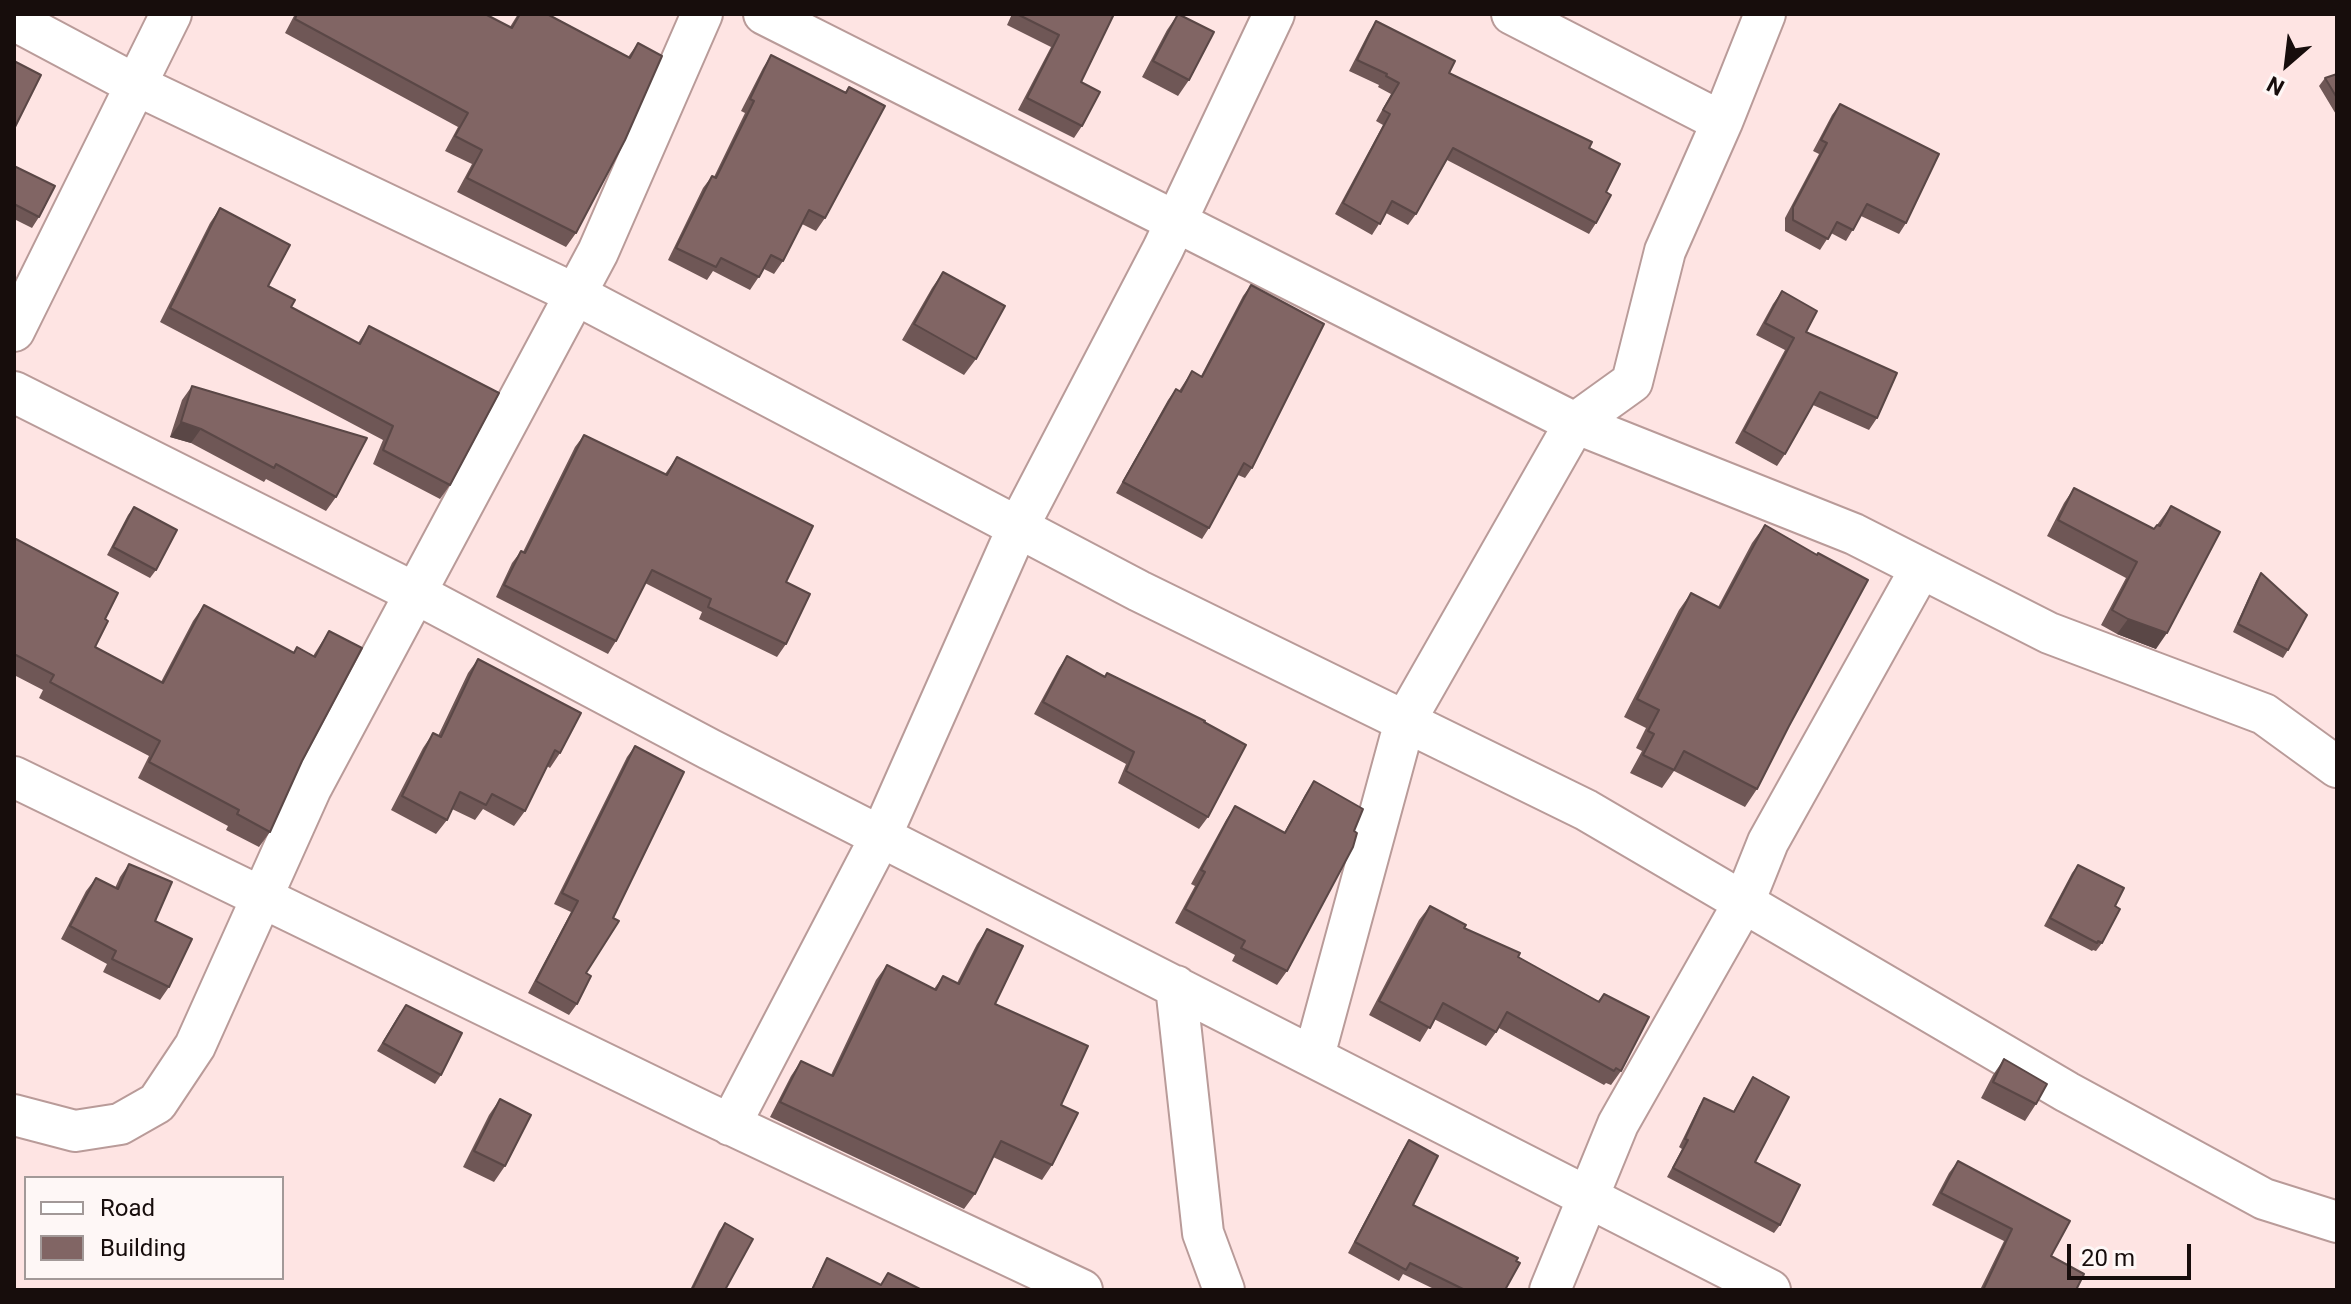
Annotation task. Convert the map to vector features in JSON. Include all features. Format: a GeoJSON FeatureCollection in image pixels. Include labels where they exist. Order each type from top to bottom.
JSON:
{"type":"FeatureCollection","features":[{"type":"Feature","properties":{"kind":"street"},"geometry":{"type":"LineString","coordinates":[[14,331],[171,14]]}},
{"type":"Feature","properties":{"kind":"street"},"geometry":{"type":"LineString","coordinates":[[14,1115],[75,1131],[120,1124],[157,1103],[195,1046],[311,788],[598,252],[702,14]]}},
{"type":"Feature","properties":{"kind":"street"},"geometry":{"type":"LineString","coordinates":[[764,14],[1575,423],[1854,534],[2049,633],[2264,714],[2337,767]]}},
{"type":"Feature","properties":{"kind":"street"},"geometry":{"type":"LineString","coordinates":[[730,1125],[881,836],[1018,527],[1176,221],[1274,14]]}},
{"type":"Feature","properties":{"kind":"street"},"geometry":{"type":"LineString","coordinates":[[1512,14],[1722,122]]}},
{"type":"Feature","properties":{"kind":"street"},"geometry":{"type":"LineString","coordinates":[[1314,1056],[1405,721],[1575,423],[1632,382],[1665,251],[1765,14]]}},
{"type":"Feature","properties":{"kind":"street"},"geometry":{"type":"LineString","coordinates":[[14,20],[136,85],[575,294],[1139,591],[1586,810],[2067,1092],[2264,1199],[2337,1222]]}},
{"type":"Feature","properties":{"kind":"street"},"geometry":{"type":"LineString","coordinates":[[14,392],[415,593],[709,749],[1770,1290]]}},
{"type":"Feature","properties":{"kind":"street"},"geometry":{"type":"LineString","coordinates":[[1550,1290],[1618,1124],[1744,902],[1768,842],[1921,568]]}},
{"type":"Feature","properties":{"kind":"street"},"geometry":{"type":"LineString","coordinates":[[14,777],[730,1125],[1082,1290]]}},
{"type":"Feature","properties":{"kind":"street"},"geometry":{"type":"LineString","coordinates":[[1176,986],[1203,1233],[1224,1290]]}},
{"type":"Feature","properties":{"kind":"building"},"geometry":{"type":"Polygon","coordinates":[[[297,14],[485,14],[512,28],[520,14],[547,14],[630,58],[638,43],[662,56],[625,140],[576,233],[467,178],[482,150],[455,136],[468,113],[295,19],[297,14]]]}},
{"type":"Feature","properties":{"kind":"building"},"geometry":{"type":"Polygon","coordinates":[[[1017,14],[1114,14],[1081,82],[1100,92],[1082,126],[1027,98],[1059,35],[1017,14]]]}},
{"type":"Feature","properties":{"kind":"building"},"geometry":{"type":"Polygon","coordinates":[[[1178,14],[1214,32],[1189,80],[1153,61],[1178,14]]]}},
{"type":"Feature","properties":{"kind":"building"},"geometry":{"type":"Polygon","coordinates":[[[1376,21],[1455,61],[1449,73],[1592,142],[1589,148],[1620,164],[1606,192],[1611,195],[1596,223],[1453,148],[1416,214],[1392,201],[1380,224],[1343,203],[1390,114],[1383,110],[1399,83],[1357,60],[1376,21]]]}},
{"type":"Feature","properties":{"kind":"building"},"geometry":{"type":"Polygon","coordinates":[[[771,55],[846,93],[849,87],[885,106],[825,218],[809,210],[783,261],[771,255],[759,277],[721,258],[716,267],[676,248],[712,176],[716,178],[754,101],[750,99],[771,55]]]}},
{"type":"Feature","properties":{"kind":"building"},"geometry":{"type":"Polygon","coordinates":[[[14,61],[41,75],[14,129],[14,61]]]}},
{"type":"Feature","properties":{"kind":"building"},"geometry":{"type":"Polygon","coordinates":[[[2337,74],[2337,98],[2325,78],[2337,74]]]}},
{"type":"Feature","properties":{"kind":"building"},"geometry":{"type":"Polygon","coordinates":[[[1840,104],[1939,154],[1906,223],[1867,204],[1853,230],[1837,222],[1828,239],[1793,220],[1793,207],[1827,143],[1821,140],[1840,104]]]}},
{"type":"Feature","properties":{"kind":"building"},"geometry":{"type":"Polygon","coordinates":[[[14,166],[55,186],[39,217],[14,204],[14,166]]]}},
{"type":"Feature","properties":{"kind":"building"},"geometry":{"type":"Polygon","coordinates":[[[220,208],[290,245],[268,286],[295,300],[291,307],[360,344],[369,326],[499,393],[450,485],[383,450],[393,426],[170,308],[220,208]]]}},
{"type":"Feature","properties":{"kind":"building"},"geometry":{"type":"Polygon","coordinates":[[[943,272],[1005,306],[976,359],[914,324],[943,272]]]}},
{"type":"Feature","properties":{"kind":"building"},"geometry":{"type":"Polygon","coordinates":[[[1251,285],[1324,324],[1252,468],[1244,463],[1209,528],[1123,482],[1176,389],[1181,392],[1192,371],[1202,377],[1251,285]]]}},
{"type":"Feature","properties":{"kind":"building"},"geometry":{"type":"Polygon","coordinates":[[[1782,291],[1817,311],[1806,332],[1897,373],[1877,418],[1820,392],[1785,454],[1744,431],[1794,338],[1765,323],[1782,291]]]}},
{"type":"Feature","properties":{"kind":"building"},"geometry":{"type":"Polygon","coordinates":[[[192,386],[367,438],[336,497],[276,464],[274,468],[201,429],[181,422],[192,386]]]}},
{"type":"Feature","properties":{"kind":"building"},"geometry":{"type":"Polygon","coordinates":[[[584,435],[667,475],[677,457],[813,526],[786,582],[810,594],[786,644],[708,607],[711,599],[652,570],[616,641],[504,585],[521,551],[525,553],[584,435]]]}},
{"type":"Feature","properties":{"kind":"building"},"geometry":{"type":"Polygon","coordinates":[[[2074,488],[2154,529],[2160,526],[2171,506],[2220,532],[2167,633],[2112,610],[2137,562],[2058,520],[2074,488]]]}},
{"type":"Feature","properties":{"kind":"building"},"geometry":{"type":"Polygon","coordinates":[[[134,507],[177,530],[156,570],[113,547],[134,507]]]}},
{"type":"Feature","properties":{"kind":"building"},"geometry":{"type":"Polygon","coordinates":[[[1765,525],[1868,580],[1757,789],[1684,751],[1674,770],[1643,755],[1654,734],[1648,731],[1659,710],[1637,699],[1691,593],[1720,608],[1765,525]]]}},
{"type":"Feature","properties":{"kind":"building"},"geometry":{"type":"Polygon","coordinates":[[[14,538],[118,593],[95,647],[163,683],[204,605],[294,653],[297,647],[315,657],[329,631],[362,648],[302,761],[270,832],[237,814],[239,810],[149,762],[160,741],[50,682],[54,675],[14,654],[14,538]]]}},
{"type":"Feature","properties":{"kind":"building"},"geometry":{"type":"Polygon","coordinates":[[[2261,573],[2307,615],[2288,650],[2238,624],[2261,573]]]}},
{"type":"Feature","properties":{"kind":"building"},"geometry":{"type":"Polygon","coordinates":[[[1067,656],[1105,677],[1107,673],[1205,721],[1246,745],[1208,817],[1126,771],[1134,752],[1043,702],[1067,656]]]}},
{"type":"Feature","properties":{"kind":"building"},"geometry":{"type":"Polygon","coordinates":[[[478,659],[581,713],[560,753],[555,750],[525,811],[492,794],[486,805],[460,792],[447,820],[402,796],[433,733],[441,737],[478,659]]]}},
{"type":"Feature","properties":{"kind":"building"},"geometry":{"type":"Polygon","coordinates":[[[635,746],[684,772],[613,918],[619,921],[586,973],[591,976],[577,1004],[536,981],[578,901],[562,893],[635,746]]]}},
{"type":"Feature","properties":{"kind":"building"},"geometry":{"type":"Polygon","coordinates":[[[1314,781],[1363,809],[1354,831],[1357,833],[1353,847],[1287,971],[1241,948],[1245,941],[1185,909],[1205,872],[1201,870],[1235,806],[1285,833],[1314,781]]]}},
{"type":"Feature","properties":{"kind":"building"},"geometry":{"type":"Polygon","coordinates":[[[129,864],[172,882],[155,921],[192,939],[169,987],[112,959],[116,951],[70,926],[96,878],[118,889],[129,864]]]}},
{"type":"Feature","properties":{"kind":"building"},"geometry":{"type":"Polygon","coordinates":[[[2078,865],[2124,888],[2115,906],[2120,909],[2102,943],[2050,918],[2078,865]]]}},
{"type":"Feature","properties":{"kind":"building"},"geometry":{"type":"Polygon","coordinates":[[[1430,906],[1466,925],[1464,928],[1520,953],[1518,957],[1599,1002],[1604,994],[1649,1017],[1621,1071],[1616,1068],[1614,1071],[1507,1012],[1496,1032],[1443,1003],[1430,1028],[1379,1001],[1430,906]]]}},
{"type":"Feature","properties":{"kind":"building"},"geometry":{"type":"Polygon","coordinates":[[[987,929],[1023,946],[995,1004],[1088,1046],[1061,1105],[1078,1113],[1052,1165],[1001,1141],[975,1194],[780,1102],[801,1061],[833,1076],[887,965],[936,990],[943,976],[959,984],[987,929]]]}},
{"type":"Feature","properties":{"kind":"building"},"geometry":{"type":"Polygon","coordinates":[[[406,1005],[462,1033],[441,1075],[383,1043],[406,1005]]]}},
{"type":"Feature","properties":{"kind":"building"},"geometry":{"type":"Polygon","coordinates":[[[2004,1059],[2047,1084],[2036,1104],[1993,1082],[2004,1059]]]}},
{"type":"Feature","properties":{"kind":"building"},"geometry":{"type":"Polygon","coordinates":[[[1753,1077],[1789,1097],[1755,1162],[1800,1185],[1780,1225],[1673,1168],[1704,1098],[1734,1112],[1753,1077]]]}},
{"type":"Feature","properties":{"kind":"building"},"geometry":{"type":"Polygon","coordinates":[[[500,1099],[531,1115],[505,1166],[474,1151],[500,1099]]]}},
{"type":"Feature","properties":{"kind":"building"},"geometry":{"type":"Polygon","coordinates":[[[1409,1140],[1438,1156],[1413,1205],[1518,1258],[1516,1261],[1520,1263],[1505,1290],[1465,1290],[1410,1263],[1406,1270],[1355,1242],[1409,1140]]]}},
{"type":"Feature","properties":{"kind":"building"},"geometry":{"type":"Polygon","coordinates":[[[1958,1161],[2070,1221],[2051,1256],[2084,1274],[2076,1290],[1983,1290],[2012,1229],[1941,1193],[1958,1161]]]}},
{"type":"Feature","properties":{"kind":"building"},"geometry":{"type":"Polygon","coordinates":[[[725,1223],[753,1239],[725,1290],[692,1290],[725,1223]]]}},
{"type":"Feature","properties":{"kind":"building"},"geometry":{"type":"Polygon","coordinates":[[[827,1258],[881,1285],[888,1273],[922,1290],[812,1290],[827,1258]]]}}]}
